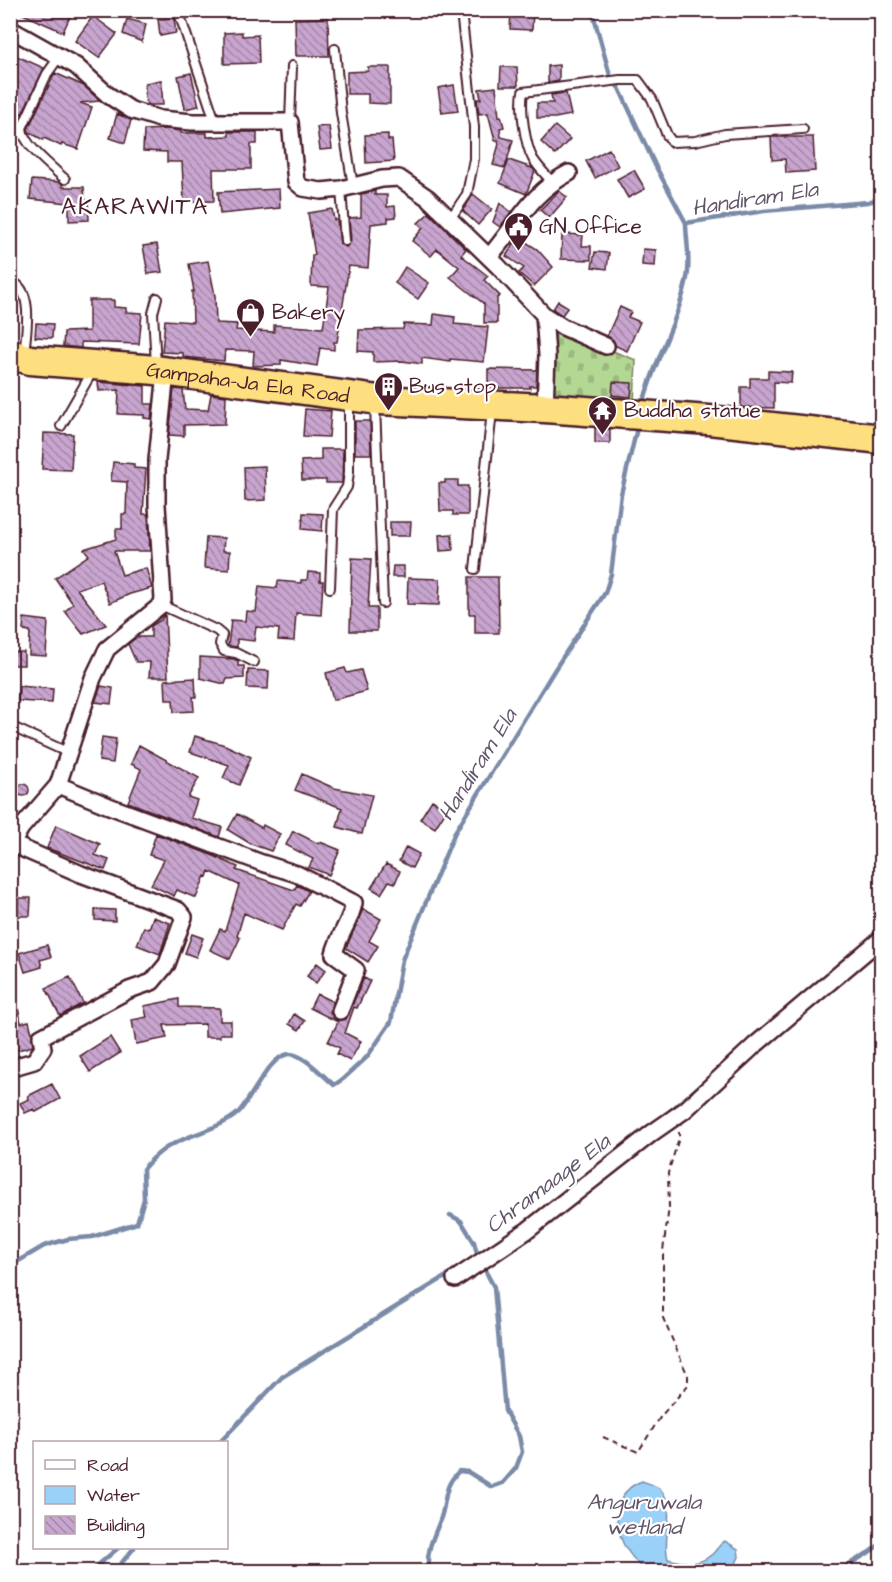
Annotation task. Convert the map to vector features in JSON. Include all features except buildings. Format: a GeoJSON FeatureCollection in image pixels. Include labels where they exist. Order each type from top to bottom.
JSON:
{"type":"FeatureCollection","features":[{"type":"Feature","properties":{"kind":"highway","name":"Gampaha-Ja Ela Road"},"geometry":{"type":"LineString","coordinates":[[17,356],[161,371],[362,397],[709,420],[882,439]]}},
{"type":"Feature","properties":{"kind":"street"},"geometry":{"type":"LineString","coordinates":[[10,29],[76,66],[108,95],[131,110],[160,119],[192,122],[290,122],[296,182],[303,188],[311,190],[347,187],[382,179],[399,178],[429,198],[544,315],[563,327],[606,346]]}},
{"type":"Feature","properties":{"kind":"street"},"geometry":{"type":"LineString","coordinates":[[489,257],[539,193],[552,182],[569,173]]}},
{"type":"Feature","properties":{"kind":"street"},"geometry":{"type":"LineString","coordinates":[[544,315],[547,355],[545,408]]}},
{"type":"Feature","properties":{"kind":"street"},"geometry":{"type":"LineString","coordinates":[[10,1068],[34,1061],[44,1048],[41,1037],[129,990],[152,982],[167,964],[184,917],[178,910],[11,846],[21,828],[58,784],[93,678],[107,649],[161,605],[164,595],[157,514],[157,460],[161,371]]}},
{"type":"Feature","properties":{"kind":"street"},"geometry":{"type":"LineString","coordinates":[[58,784],[109,806],[297,874],[354,903],[352,914],[334,954],[356,970],[340,1011]]}},
{"type":"Feature","properties":{"kind":"street"},"geometry":{"type":"LineString","coordinates":[[454,1279],[528,1230],[652,1132],[685,1110],[754,1046],[882,938]]}},
{"type":"Feature","properties":{"kind":"lane"},"geometry":{"type":"LineString","coordinates":[[178,10],[215,121]]}},
{"type":"Feature","properties":{"kind":"lane"},"geometry":{"type":"LineString","coordinates":[[450,219],[467,194],[474,159],[474,127],[462,20],[466,10]]}},
{"type":"Feature","properties":{"kind":"lane"},"geometry":{"type":"LineString","coordinates":[[335,49],[347,187],[345,241]]}},
{"type":"Feature","properties":{"kind":"lane"},"geometry":{"type":"LineString","coordinates":[[59,57],[47,74],[22,128],[22,135],[46,163],[65,179]]}},
{"type":"Feature","properties":{"kind":"lane"},"geometry":{"type":"LineString","coordinates":[[290,122],[292,66]]}},
{"type":"Feature","properties":{"kind":"lane"},"geometry":{"type":"LineString","coordinates":[[552,182],[533,159],[527,140],[523,92],[620,80],[638,80],[652,99],[672,142],[695,141],[725,134],[803,129]]}},
{"type":"Feature","properties":{"kind":"lane"},"geometry":{"type":"LineString","coordinates":[[10,281],[16,283],[24,292],[27,305],[27,330],[17,356]]}},
{"type":"Feature","properties":{"kind":"lane"},"geometry":{"type":"LineString","coordinates":[[157,298],[153,313],[161,371]]}},
{"type":"Feature","properties":{"kind":"lane"},"geometry":{"type":"LineString","coordinates":[[61,426],[76,396],[96,366]]}},
{"type":"Feature","properties":{"kind":"lane"},"geometry":{"type":"LineString","coordinates":[[330,588],[333,509],[347,487],[362,397]]}},
{"type":"Feature","properties":{"kind":"lane"},"geometry":{"type":"LineString","coordinates":[[362,397],[383,603]]}},
{"type":"Feature","properties":{"kind":"lane"},"geometry":{"type":"LineString","coordinates":[[475,569],[493,406]]}},
{"type":"Feature","properties":{"kind":"lane"},"geometry":{"type":"LineString","coordinates":[[161,605],[216,630],[222,635],[220,644],[224,651],[236,653],[254,662]]}},
{"type":"Feature","properties":{"kind":"lane"},"geometry":{"type":"LineString","coordinates":[[10,726],[69,753]]}},
{"type":"Feature","properties":{"kind":"path"},"geometry":{"type":"LineString","coordinates":[[603,1437],[638,1452],[661,1416],[688,1385],[688,1376],[663,1318],[663,1251],[669,1207],[668,1173],[679,1138],[678,1129],[671,1120]]}},
{"type":"Feature","properties":{"kind":"green space"},"geometry":{"type":"Polygon","coordinates":[[[556,329],[636,360],[634,404],[553,400],[556,329]]]}},
{"type":"Feature","properties":{"kind":"water","name":"Anguruwala wetland"},"geometry":{"type":"Polygon","coordinates":[[[642,1481],[660,1489],[668,1505],[666,1550],[668,1559],[685,1562],[701,1561],[725,1541],[738,1549],[739,1557],[732,1571],[644,1571],[624,1545],[617,1516],[621,1499],[626,1492],[642,1481]]]}},
{"type":"Feature","properties":{"kind":"waterway"},"geometry":{"type":"LineString","coordinates":[[592,10],[611,79],[619,88],[655,165],[686,223]]}},
{"type":"Feature","properties":{"kind":"waterway","name":"Handiram Ela"},"geometry":{"type":"LineString","coordinates":[[643,404],[678,310],[687,278],[686,223],[764,211],[868,202],[882,198]]}},
{"type":"Feature","properties":{"kind":"waterway","name":"Handiram Ela"},"geometry":{"type":"LineString","coordinates":[[10,1266],[44,1246],[68,1239],[92,1237],[137,1223],[144,1199],[143,1169],[171,1145],[220,1124],[238,1113],[274,1062],[282,1057],[289,1054],[300,1057],[334,1085],[367,1057],[391,1022],[402,960],[455,832],[555,669],[605,593],[611,574],[621,494],[638,424]]}},
{"type":"Feature","properties":{"kind":"waterway","name":"Chramaage Ela"},"geometry":{"type":"LineString","coordinates":[[663,1117],[702,1084]]}},
{"type":"Feature","properties":{"kind":"waterway"},"geometry":{"type":"LineString","coordinates":[[419,1572],[428,1565],[431,1545],[442,1514],[448,1486],[454,1476],[459,1471],[468,1472],[492,1487],[503,1483],[516,1468],[522,1452],[519,1436],[505,1411],[494,1287],[478,1257],[474,1242],[461,1221],[450,1215]]}},
{"type":"Feature","properties":{"kind":"waterway","name":"Chramaage Ela"},"geometry":{"type":"LineString","coordinates":[[221,1441],[282,1377],[453,1272]]}},
{"type":"Feature","properties":{"kind":"waterway"},"geometry":{"type":"LineString","coordinates":[[836,1572],[882,1543]]}},
{"type":"Feature","properties":{"kind":"waterway","name":"Chramaage Ela"},"geometry":{"type":"LineString","coordinates":[[90,1572],[117,1549]]}},
{"type":"Feature","properties":{"kind":"waterway"},"geometry":{"type":"LineString","coordinates":[[114,1572],[133,1549]]}},
{"type":"Feature","properties":{"kind":"place","name":"GN Office"},"geometry":{"type":"Point","coordinates":[518,252]}},
{"type":"Feature","properties":{"kind":"place","name":"Bakery"},"geometry":{"type":"Point","coordinates":[251,338]}},
{"type":"Feature","properties":{"kind":"place","name":"Bus stop"},"geometry":{"type":"Point","coordinates":[388,412]}},
{"type":"Feature","properties":{"kind":"place","name":"Buddha statue"},"geometry":{"type":"Point","coordinates":[603,436]}},
{"type":"Feature","properties":{"kind":"district","name":"AKARAWITA"},"geometry":{"type":"Point","coordinates":[135,207]}}]}
